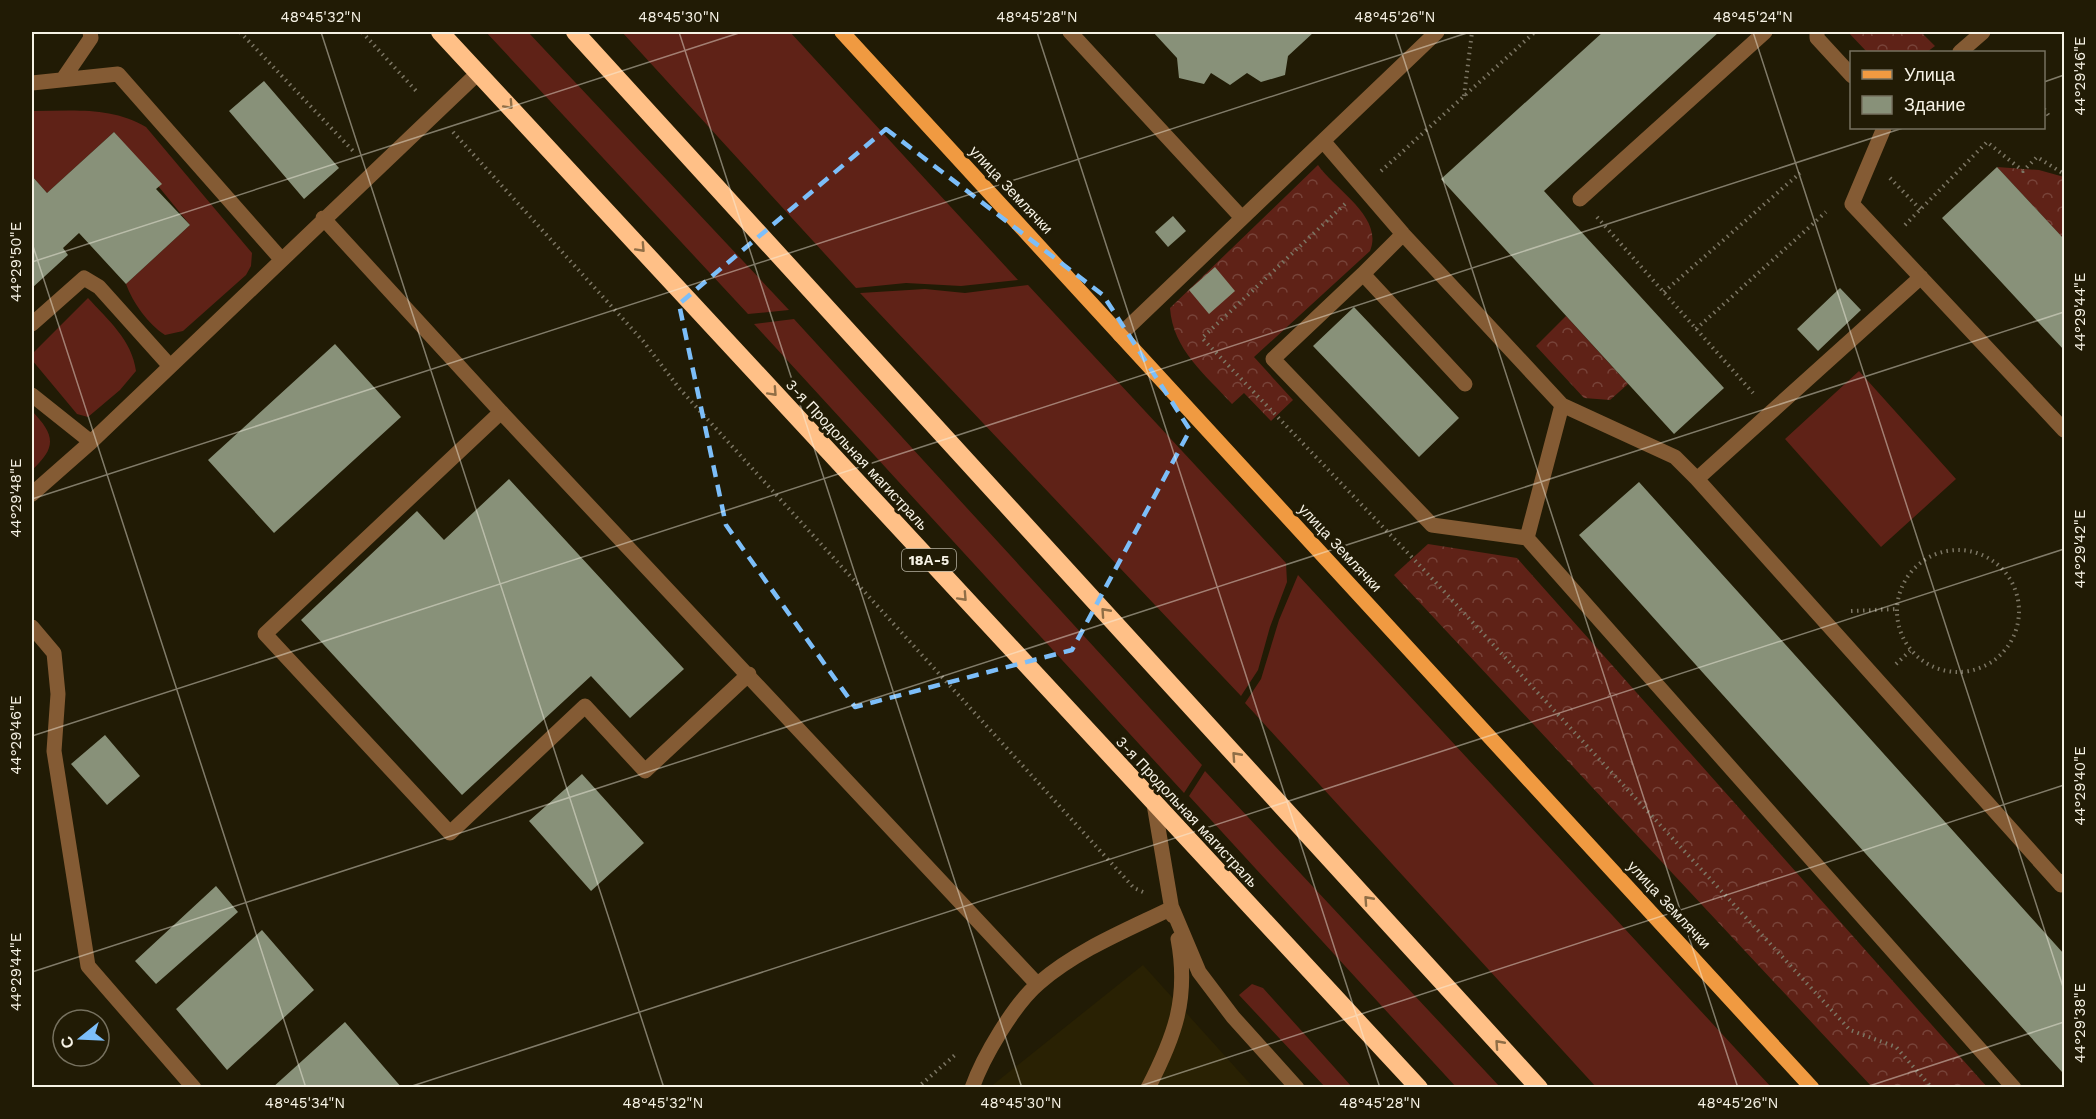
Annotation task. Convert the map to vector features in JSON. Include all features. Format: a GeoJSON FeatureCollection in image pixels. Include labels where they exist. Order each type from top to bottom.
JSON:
{"type":"FeatureCollection","features":[{"type":"Feature","properties":{"kind":"highway","name":"3-я Продольная магистраль"},"geometry":{"type":"LineString","coordinates":[[440,32],[1419,1088]]}},
{"type":"Feature","properties":{"kind":"highway"},"geometry":{"type":"LineString","coordinates":[[575,32],[1539,1088]]}},
{"type":"Feature","properties":{"kind":"main road","name":"улица Землячки"},"geometry":{"type":"LineString","coordinates":[[842,32],[1812,1088]]}},
{"type":"Feature","properties":{"kind":"street"},"geometry":{"type":"LineString","coordinates":[[63,80],[92,38],[90,32]]}},
{"type":"Feature","properties":{"kind":"street"},"geometry":{"type":"LineString","coordinates":[[1070,32],[1242,218]]}},
{"type":"Feature","properties":{"kind":"street"},"geometry":{"type":"LineString","coordinates":[[1120,335],[1437,32]]}},
{"type":"Feature","properties":{"kind":"street"},"geometry":{"type":"LineString","coordinates":[[1580,199],[1765,32]]}},
{"type":"Feature","properties":{"kind":"street"},"geometry":{"type":"LineString","coordinates":[[1817,32],[1817,38],[1850,75]]}},
{"type":"Feature","properties":{"kind":"street"},"geometry":{"type":"LineString","coordinates":[[1960,51],[1983,32]]}},
{"type":"Feature","properties":{"kind":"street"},"geometry":{"type":"LineString","coordinates":[[32,494],[91,442],[323,218],[478,73]]}},
{"type":"Feature","properties":{"kind":"street"},"geometry":{"type":"LineString","coordinates":[[32,83],[118,74],[281,259]]}},
{"type":"Feature","properties":{"kind":"street"},"geometry":{"type":"LineString","coordinates":[[1884,129],[1852,204],[2064,430]]}},
{"type":"Feature","properties":{"kind":"street"},"geometry":{"type":"LineString","coordinates":[[1323,141],[1403,234],[1562,405],[1675,457],[2061,885],[2064,881]]}},
{"type":"Feature","properties":{"kind":"street"},"geometry":{"type":"LineString","coordinates":[[323,218],[501,412],[749,674],[1037,984]]}},
{"type":"Feature","properties":{"kind":"street"},"geometry":{"type":"LineString","coordinates":[[1403,234],[1274,359],[1432,525],[1527,538],[2014,1088]]}},
{"type":"Feature","properties":{"kind":"street"},"geometry":{"type":"LineString","coordinates":[[1363,274],[1465,384]]}},
{"type":"Feature","properties":{"kind":"street"},"geometry":{"type":"LineString","coordinates":[[1697,479],[1921,277]]}},
{"type":"Feature","properties":{"kind":"street"},"geometry":{"type":"LineString","coordinates":[[32,324],[84,278],[99,287],[169,365]]}},
{"type":"Feature","properties":{"kind":"street"},"geometry":{"type":"LineString","coordinates":[[32,395],[91,442]]}},
{"type":"Feature","properties":{"kind":"street"},"geometry":{"type":"LineString","coordinates":[[1527,538],[1562,405]]}},
{"type":"Feature","properties":{"kind":"street"},"geometry":{"type":"LineString","coordinates":[[501,412],[265,634],[450,833],[585,706],[645,771],[749,674]]}},
{"type":"Feature","properties":{"kind":"street"},"geometry":{"type":"LineString","coordinates":[[32,627],[54,653],[58,694],[54,751],[87,966],[194,1088]]}},
{"type":"Feature","properties":{"kind":"street"},"geometry":{"type":"LineString","coordinates":[[1148,1088],[1179,1020],[1184,967],[1154,804]]}},
{"type":"Feature","properties":{"kind":"street"},"geometry":{"type":"LineString","coordinates":[[972,1088],[995,1038],[1037,984],[1071,959],[1172,908]]}},
{"type":"Feature","properties":{"kind":"street"},"geometry":{"type":"LineString","coordinates":[[1172,908],[1199,972],[1233,1017],[1298,1088]]}},
{"type":"Feature","properties":{"kind":"path"},"geometry":{"type":"LineString","coordinates":[[240,32],[373,171]]}},
{"type":"Feature","properties":{"kind":"path"},"geometry":{"type":"LineString","coordinates":[[362,32],[643,341],[679,388],[1134,888],[1172,908]]}},
{"type":"Feature","properties":{"kind":"path"},"geometry":{"type":"LineString","coordinates":[[1464,96],[1472,32]]}},
{"type":"Feature","properties":{"kind":"path"},"geometry":{"type":"LineString","coordinates":[[2045,112],[2049,116]]}},
{"type":"Feature","properties":{"kind":"path"},"geometry":{"type":"LineString","coordinates":[[1887,241],[1921,210],[1987,142],[2023,171],[2037,157],[2064,174]]}},
{"type":"Feature","properties":{"kind":"path"},"geometry":{"type":"LineString","coordinates":[[1872,160],[1921,210]]}},
{"type":"Feature","properties":{"kind":"path"},"geometry":{"type":"LineString","coordinates":[[1664,292],[1800,173]]}},
{"type":"Feature","properties":{"kind":"path"},"geometry":{"type":"LineString","coordinates":[[1580,199],[1770,413]]}},
{"type":"Feature","properties":{"kind":"path"},"geometry":{"type":"LineString","coordinates":[[1696,329],[1829,209]]}},
{"type":"Feature","properties":{"kind":"path"},"geometry":{"type":"LineString","coordinates":[[1960,550],[1979,554],[1996,564],[2008,578],[2016,595],[2019,614],[2014,635],[2002,653],[1985,666],[1965,672],[1944,671],[1924,663],[1910,651],[1899,630],[1896,609],[1905,582],[1924,560],[1941,552],[1960,550]]}},
{"type":"Feature","properties":{"kind":"path"},"geometry":{"type":"LineString","coordinates":[[1817,613],[1896,609]]}},
{"type":"Feature","properties":{"kind":"highlighted area"},"geometry":{"type":"Polygon","coordinates":[[[886,129],[1103,295],[1190,430],[1072,650],[855,707],[726,525],[679,304],[886,129]]]}},
{"type":"Feature","properties":{"kind":"shaded area"},"geometry":{"type":"Polygon","coordinates":[[[1143,965],[1253,1087],[989,1088],[1143,965]]]}},
{"type":"Feature","properties":{"kind":"green space"},"geometry":{"type":"Polygon","coordinates":[[[486,32],[528,32],[789,310],[748,314],[486,32]]]}},
{"type":"Feature","properties":{"kind":"green space"},"geometry":{"type":"Polygon","coordinates":[[[622,32],[790,32],[1018,280],[961,286],[906,283],[856,288],[622,32]]]}},
{"type":"Feature","properties":{"kind":"green space"},"geometry":{"type":"Polygon","coordinates":[[[1848,32],[1921,32],[1935,46],[1928,51],[1866,51],[1848,32]]]}},
{"type":"Feature","properties":{"kind":"green space"},"geometry":{"type":"Polygon","coordinates":[[[32,111],[105,113],[133,120],[146,127],[252,253],[251,266],[246,275],[183,331],[165,335],[142,312],[126,284],[190,225],[114,132],[47,193],[32,176],[32,111]]]}},
{"type":"Feature","properties":{"kind":"green space"},"geometry":{"type":"Polygon","coordinates":[[[1318,165],[1364,215],[1370,227],[1372,239],[1370,251],[1254,357],[1293,400],[1271,421],[1244,393],[1232,404],[1201,372],[1177,336],[1170,308],[1318,165]]]}},
{"type":"Feature","properties":{"kind":"green space"},"geometry":{"type":"Polygon","coordinates":[[[1997,167],[2039,170],[2064,177],[2064,239],[1997,167]]]}},
{"type":"Feature","properties":{"kind":"green space"},"geometry":{"type":"Polygon","coordinates":[[[1028,285],[1286,563],[1287,582],[1270,627],[1258,670],[1241,696],[860,293],[925,289],[965,293],[1028,285]]]}},
{"type":"Feature","properties":{"kind":"green space"},"geometry":{"type":"Polygon","coordinates":[[[88,298],[124,340],[134,360],[136,371],[120,390],[88,417],[77,414],[32,360],[32,354],[88,298]]]}},
{"type":"Feature","properties":{"kind":"green space"},"geometry":{"type":"Polygon","coordinates":[[[1566,316],[1628,384],[1610,400],[1584,398],[1536,346],[1566,316]]]}},
{"type":"Feature","properties":{"kind":"green space"},"geometry":{"type":"Polygon","coordinates":[[[794,319],[1202,765],[1184,793],[754,324],[794,319]]]}},
{"type":"Feature","properties":{"kind":"green space"},"geometry":{"type":"Polygon","coordinates":[[[1859,371],[1956,479],[1881,547],[1785,439],[1859,371]]]}},
{"type":"Feature","properties":{"kind":"green space"},"geometry":{"type":"Polygon","coordinates":[[[32,411],[45,427],[50,441],[46,454],[32,470],[32,411]]]}},
{"type":"Feature","properties":{"kind":"green space"},"geometry":{"type":"Polygon","coordinates":[[[1428,544],[1517,558],[1987,1087],[1872,1087],[1394,575],[1428,544]]]}},
{"type":"Feature","properties":{"kind":"green space"},"geometry":{"type":"Polygon","coordinates":[[[1298,575],[1771,1087],[1596,1087],[1245,703],[1261,679],[1279,620],[1298,575]]]}},
{"type":"Feature","properties":{"kind":"green space"},"geometry":{"type":"Polygon","coordinates":[[[1205,771],[1500,1087],[1456,1087],[1189,796],[1205,771]]]}},
{"type":"Feature","properties":{"kind":"green space"},"geometry":{"type":"Polygon","coordinates":[[[1252,984],[1263,988],[1352,1087],[1325,1087],[1239,995],[1252,984]]]}},
{"type":"Feature","properties":{"kind":"building"},"geometry":{"type":"Polygon","coordinates":[[[1153,32],[1314,32],[1288,56],[1285,75],[1261,82],[1247,73],[1230,85],[1211,73],[1204,84],[1179,78],[1177,58],[1153,32]]]}},
{"type":"Feature","properties":{"kind":"building"},"geometry":{"type":"Polygon","coordinates":[[[1603,32],[1719,32],[1544,191],[1724,388],[1674,434],[1441,179],[1603,32]]]}},
{"type":"Feature","properties":{"kind":"building"},"geometry":{"type":"Polygon","coordinates":[[[264,81],[339,168],[304,199],[229,111],[264,81]]]}},
{"type":"Feature","properties":{"kind":"building"},"geometry":{"type":"Polygon","coordinates":[[[114,132],[162,184],[156,189],[190,225],[126,284],[79,233],[63,248],[68,255],[32,288],[32,176],[47,193],[114,132]]]}},
{"type":"Feature","properties":{"kind":"building"},"geometry":{"type":"Polygon","coordinates":[[[1997,167],[2064,239],[2064,350],[1942,218],[1997,167]]]}},
{"type":"Feature","properties":{"kind":"building"},"geometry":{"type":"Polygon","coordinates":[[[1173,216],[1186,231],[1168,247],[1155,232],[1173,216]]]}},
{"type":"Feature","properties":{"kind":"building"},"geometry":{"type":"Polygon","coordinates":[[[1215,267],[1235,291],[1209,314],[1189,290],[1215,267]]]}},
{"type":"Feature","properties":{"kind":"building"},"geometry":{"type":"Polygon","coordinates":[[[1840,288],[1861,310],[1818,351],[1797,329],[1840,288]]]}},
{"type":"Feature","properties":{"kind":"building"},"geometry":{"type":"Polygon","coordinates":[[[1354,307],[1459,418],[1419,457],[1313,346],[1354,307]]]}},
{"type":"Feature","properties":{"kind":"building"},"geometry":{"type":"Polygon","coordinates":[[[335,344],[401,417],[274,533],[208,460],[335,344]]]}},
{"type":"Feature","properties":{"kind":"building"},"geometry":{"type":"Polygon","coordinates":[[[509,479],[684,669],[630,718],[591,676],[462,795],[301,620],[417,511],[444,540],[509,479]]]}},
{"type":"Feature","properties":{"kind":"building"},"geometry":{"type":"Polygon","coordinates":[[[1639,482],[2064,954],[2064,1069],[2062,1072],[1579,535],[1639,482]]]}},
{"type":"Feature","properties":{"kind":"building"},"geometry":{"type":"Polygon","coordinates":[[[105,735],[140,776],[107,805],[71,764],[105,735]]]}},
{"type":"Feature","properties":{"kind":"building"},"geometry":{"type":"Polygon","coordinates":[[[582,774],[644,843],[591,891],[529,821],[582,774]]]}},
{"type":"Feature","properties":{"kind":"building"},"geometry":{"type":"Polygon","coordinates":[[[216,886],[238,912],[156,984],[135,961],[216,886]]]}},
{"type":"Feature","properties":{"kind":"building"},"geometry":{"type":"Polygon","coordinates":[[[262,930],[314,990],[227,1070],[176,1009],[262,930]]]}},
{"type":"Feature","properties":{"kind":"building"},"geometry":{"type":"Polygon","coordinates":[[[345,1022],[402,1088],[272,1088],[345,1022]]]}}]}
